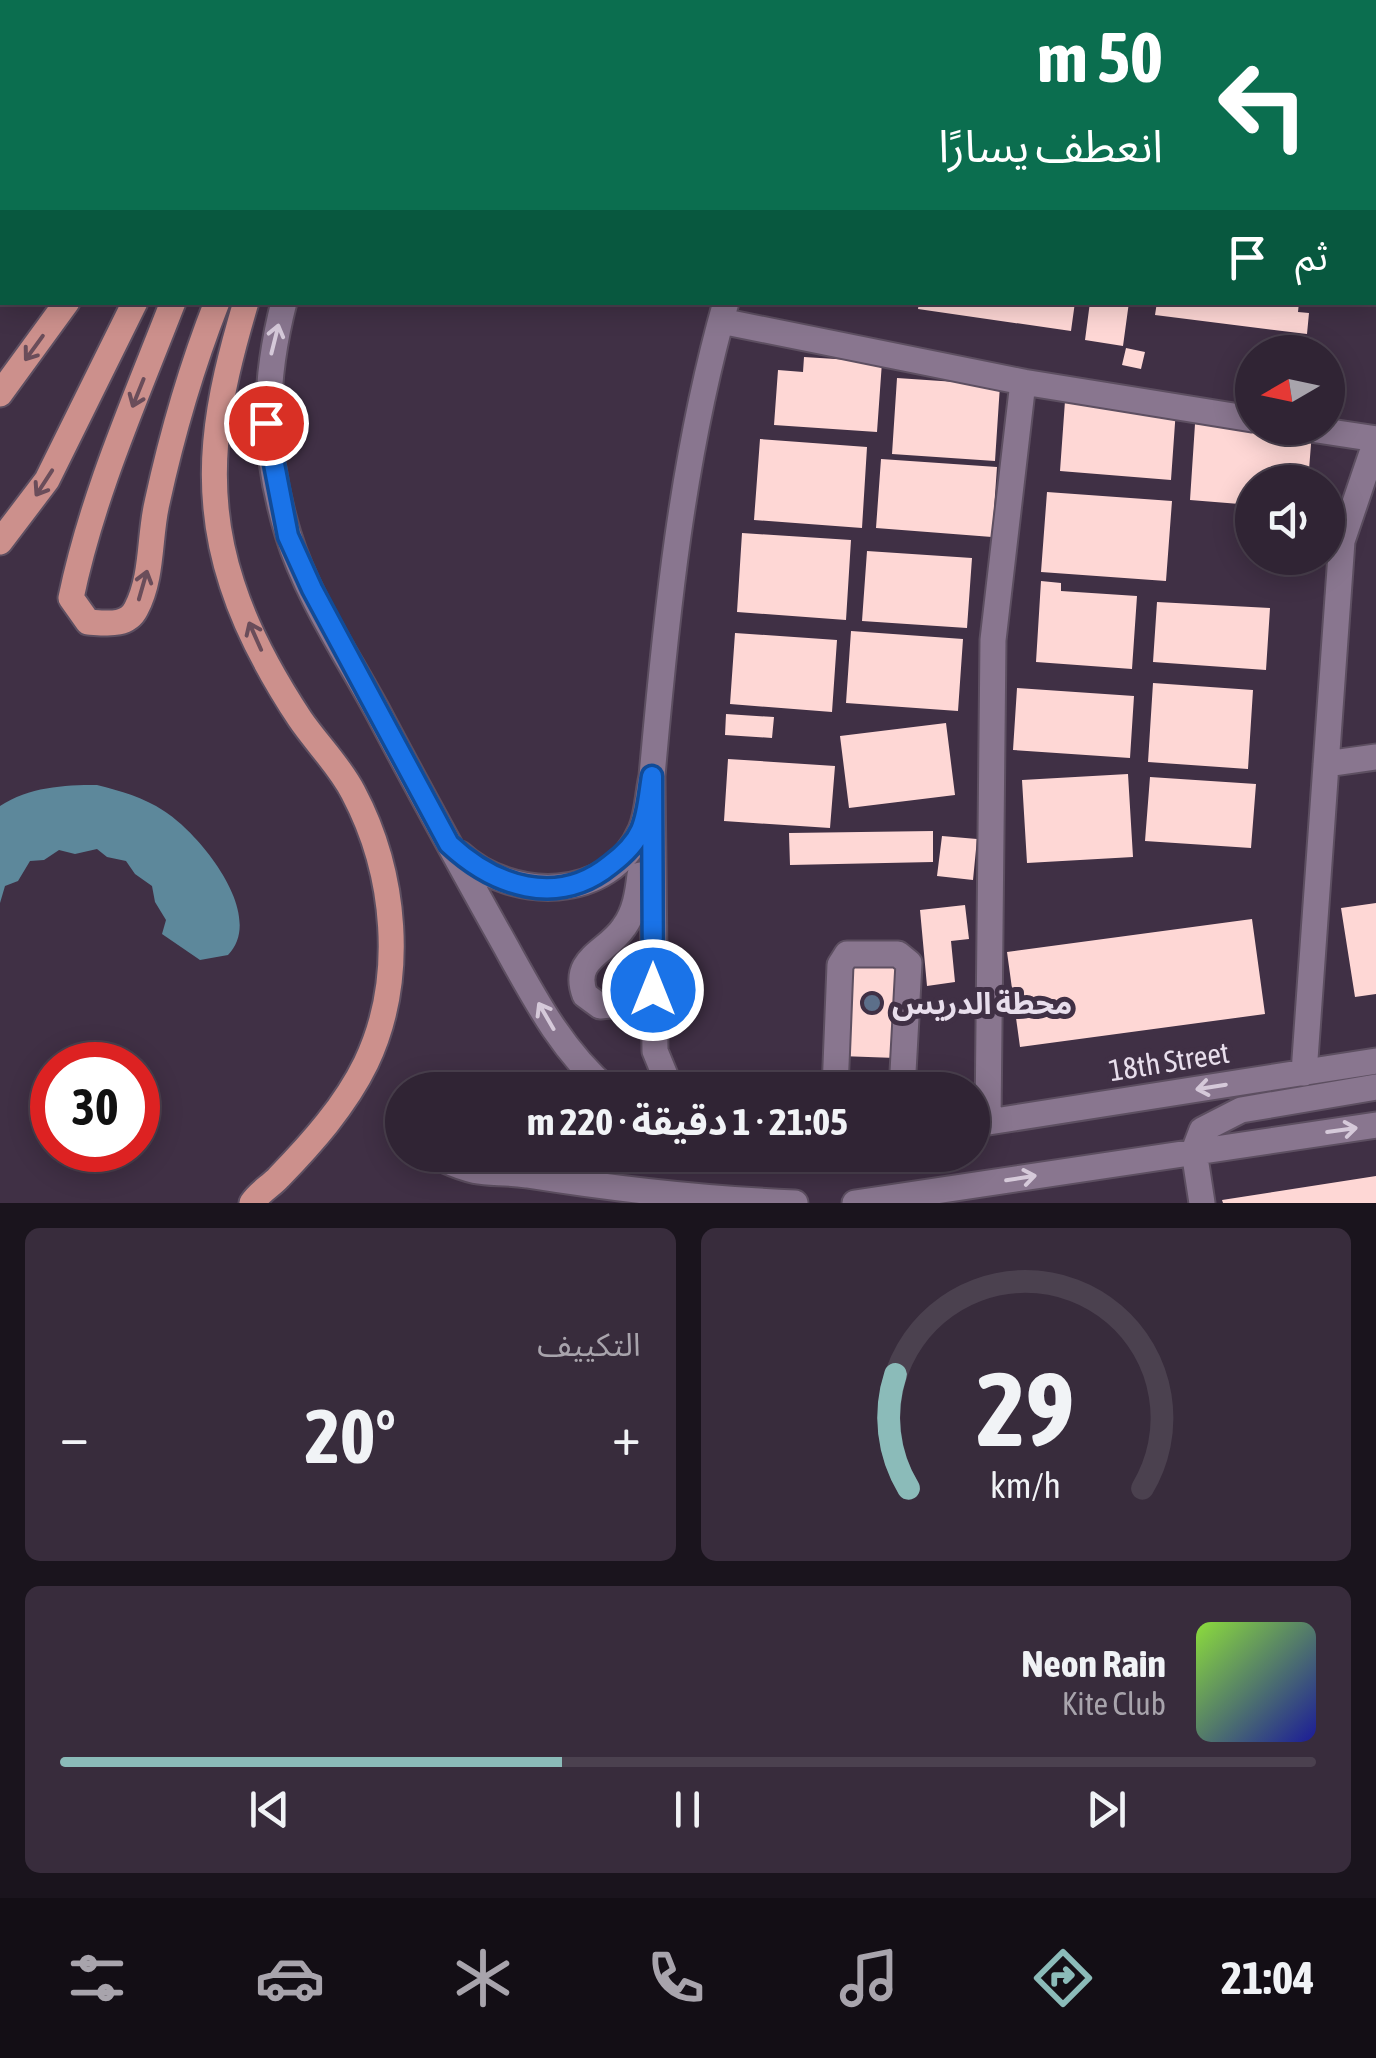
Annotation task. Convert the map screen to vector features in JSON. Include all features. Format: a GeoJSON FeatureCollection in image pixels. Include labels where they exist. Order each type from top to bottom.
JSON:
{"type":"FeatureCollection","features":[{"type":"Feature","properties":{"kind":"main road"},"geometry":{"type":"LineString","coordinates":[[0,394],[65,305]]}},
{"type":"Feature","properties":{"kind":"main road"},"geometry":{"type":"LineString","coordinates":[[0,542],[47,480],[133,305]]}},
{"type":"Feature","properties":{"kind":"main road"},"geometry":{"type":"LineString","coordinates":[[173,305],[99,490],[78,566],[71,598],[88,622],[117,624],[136,612],[148,571],[156,508],[186,382],[216,305]]}},
{"type":"Feature","properties":{"kind":"main road"},"geometry":{"type":"LineString","coordinates":[[245,305],[212,442],[216,510],[232,584],[262,653],[301,721],[332,758],[354,794],[374,845],[388,898],[392,949],[388,988],[367,1060],[342,1104],[277,1180],[254,1200]]}},
{"type":"Feature","properties":{"kind":"street"},"geometry":{"type":"LineString","coordinates":[[283,305],[270,359],[266,423],[288,536],[312,589],[449,844],[552,1028],[587,1072]]}},
{"type":"Feature","properties":{"kind":"street"},"geometry":{"type":"LineString","coordinates":[[663,1072],[655,1052],[652,776],[664,638],[684,499],[724,312],[1023,382],[1235,416]]}},
{"type":"Feature","properties":{"kind":"street"},"geometry":{"type":"LineString","coordinates":[[981,1072],[993,640],[1023,382]]}},
{"type":"Feature","properties":{"kind":"street"},"geometry":{"type":"LineString","coordinates":[[1304,1073],[1342,541],[1376,440],[1345,435]]}},
{"type":"Feature","properties":{"kind":"street"},"geometry":{"type":"LineString","coordinates":[[1326,764],[1376,757]]}},
{"type":"Feature","properties":{"kind":"street"},"geometry":{"type":"LineString","coordinates":[[652,776],[641,830],[640,878],[631,918],[622,932],[583,966],[585,996],[600,1006],[620,1004],[629,998],[643,973],[652,937]]}},
{"type":"Feature","properties":{"kind":"street"},"geometry":{"type":"LineString","coordinates":[[449,844],[471,864],[498,879],[528,888],[554,888],[600,873],[624,854],[641,830]]}},
{"type":"Feature","properties":{"kind":"street"},"geometry":{"type":"LineString","coordinates":[[836,1072],[840,965],[847,954],[898,954],[909,963],[903,1072]]}},
{"type":"Feature","properties":{"kind":"street","name":"18th Street"},"geometry":{"type":"LineString","coordinates":[[990,1122],[1376,1061]]}},
{"type":"Feature","properties":{"kind":"street"},"geometry":{"type":"LineString","coordinates":[[1202,1203],[1194,1152],[1202,1130],[1241,1110],[1376,1087]]}},
{"type":"Feature","properties":{"kind":"street"},"geometry":{"type":"LineString","coordinates":[[855,1203],[1376,1126]]}},
{"type":"Feature","properties":{"kind":"street"},"geometry":{"type":"LineString","coordinates":[[472,1172],[795,1203]]}},
{"type":"Feature","properties":{"kind":"water"},"geometry":{"type":"Polygon","coordinates":[[[97,785],[140,798],[164,811],[210,856],[224,876],[239,919],[238,938],[228,955],[200,960],[162,934],[166,920],[155,902],[152,886],[135,874],[126,861],[107,857],[97,849],[75,854],[59,850],[44,860],[30,861],[18,881],[5,886],[0,903],[0,806],[34,791],[97,785]]]}},
{"type":"Feature","properties":{"kind":"building"},"geometry":{"type":"Polygon","coordinates":[[[919,305],[1075,305],[1071,331],[918,309],[919,305]]]}},
{"type":"Feature","properties":{"kind":"building"},"geometry":{"type":"Polygon","coordinates":[[[1090,305],[1129,305],[1123,346],[1085,340],[1090,305]]]}},
{"type":"Feature","properties":{"kind":"building"},"geometry":{"type":"Polygon","coordinates":[[[1157,305],[1299,305],[1298,312],[1309,313],[1307,334],[1155,315],[1157,305]]]}},
{"type":"Feature","properties":{"kind":"building"},"geometry":{"type":"Polygon","coordinates":[[[1126,348],[1145,352],[1141,369],[1122,365],[1126,348]]]}},
{"type":"Feature","properties":{"kind":"building"},"geometry":{"type":"Polygon","coordinates":[[[804,357],[882,362],[877,432],[774,425],[778,370],[803,372],[804,357]]]}},
{"type":"Feature","properties":{"kind":"building"},"geometry":{"type":"Polygon","coordinates":[[[897,378],[1000,385],[995,461],[892,454],[897,378]]]}},
{"type":"Feature","properties":{"kind":"building"},"geometry":{"type":"Polygon","coordinates":[[[1065,401],[1176,409],[1171,480],[1060,471],[1065,401]]]}},
{"type":"Feature","properties":{"kind":"building"},"geometry":{"type":"Polygon","coordinates":[[[1195,424],[1235,427],[1235,445],[1311,445],[1309,465],[1235,465],[1235,504],[1190,500],[1195,424]]]}},
{"type":"Feature","properties":{"kind":"building"},"geometry":{"type":"Polygon","coordinates":[[[760,439],[867,447],[862,528],[754,520],[760,439]]]}},
{"type":"Feature","properties":{"kind":"building"},"geometry":{"type":"Polygon","coordinates":[[[881,459],[997,467],[992,537],[876,528],[881,459]]]}},
{"type":"Feature","properties":{"kind":"building"},"geometry":{"type":"Polygon","coordinates":[[[1047,492],[1172,501],[1166,581],[1041,572],[1047,492]]]}},
{"type":"Feature","properties":{"kind":"building"},"geometry":{"type":"Polygon","coordinates":[[[742,533],[851,540],[846,620],[737,612],[742,533]]]}},
{"type":"Feature","properties":{"kind":"building"},"geometry":{"type":"Polygon","coordinates":[[[867,551],[972,558],[967,628],[862,621],[867,551]]]}},
{"type":"Feature","properties":{"kind":"building"},"geometry":{"type":"Polygon","coordinates":[[[1041,581],[1061,583],[1061,591],[1137,596],[1132,669],[1036,662],[1041,581]]]}},
{"type":"Feature","properties":{"kind":"building"},"geometry":{"type":"Polygon","coordinates":[[[1157,602],[1270,608],[1266,670],[1153,662],[1157,602]]]}},
{"type":"Feature","properties":{"kind":"building"},"geometry":{"type":"Polygon","coordinates":[[[851,631],[963,639],[958,711],[846,703],[851,631]]]}},
{"type":"Feature","properties":{"kind":"building"},"geometry":{"type":"Polygon","coordinates":[[[735,633],[837,640],[832,712],[730,704],[735,633]]]}},
{"type":"Feature","properties":{"kind":"building"},"geometry":{"type":"Polygon","coordinates":[[[1153,683],[1253,690],[1248,769],[1148,762],[1153,683]]]}},
{"type":"Feature","properties":{"kind":"building"},"geometry":{"type":"Polygon","coordinates":[[[1017,688],[1134,696],[1130,758],[1013,750],[1017,688]]]}},
{"type":"Feature","properties":{"kind":"building"},"geometry":{"type":"Polygon","coordinates":[[[726,714],[774,717],[772,738],[725,735],[726,714]]]}},
{"type":"Feature","properties":{"kind":"building"},"geometry":{"type":"Polygon","coordinates":[[[946,723],[955,795],[849,808],[840,736],[946,723]]]}},
{"type":"Feature","properties":{"kind":"building"},"geometry":{"type":"Polygon","coordinates":[[[728,759],[835,766],[830,828],[724,821],[728,759]]]}},
{"type":"Feature","properties":{"kind":"building"},"geometry":{"type":"Polygon","coordinates":[[[1128,774],[1133,857],[1027,863],[1022,780],[1128,774]]]}},
{"type":"Feature","properties":{"kind":"building"},"geometry":{"type":"Polygon","coordinates":[[[1150,777],[1256,784],[1251,848],[1145,841],[1150,777]]]}},
{"type":"Feature","properties":{"kind":"building"},"geometry":{"type":"Polygon","coordinates":[[[933,831],[933,862],[790,865],[789,833],[933,831]]]}},
{"type":"Feature","properties":{"kind":"building"},"geometry":{"type":"Polygon","coordinates":[[[942,836],[977,839],[973,880],[937,876],[942,836]]]}},
{"type":"Feature","properties":{"kind":"building"},"geometry":{"type":"Polygon","coordinates":[[[1376,903],[1376,994],[1355,997],[1341,908],[1376,903]]]}},
{"type":"Feature","properties":{"kind":"building"},"geometry":{"type":"Polygon","coordinates":[[[965,905],[969,939],[951,941],[955,982],[927,986],[920,910],[965,905]]]}},
{"type":"Feature","properties":{"kind":"building"},"geometry":{"type":"Polygon","coordinates":[[[1252,919],[1265,1014],[1020,1047],[1007,952],[1252,919]]]}},
{"type":"Feature","properties":{"kind":"building"},"geometry":{"type":"Polygon","coordinates":[[[844,949],[899,950],[896,1058],[840,1056],[844,949]]]}},
{"type":"Feature","properties":{"kind":"building"},"geometry":{"type":"Polygon","coordinates":[[[1376,1176],[1376,1203],[1222,1200],[1376,1176]]]}},
{"type":"Feature","properties":{"kind":"place","name":"محطة الدريس"},"geometry":{"type":"Point","coordinates":[872,1003]}},
{"type":"Feature","properties":{"kind":"route"},"geometry":{"type":"LineString","coordinates":[[266,423],[288,536],[312,589],[449,844],[471,864],[507,883],[554,888],[581,882],[624,854],[641,830],[652,776],[653,990]]}}]}
